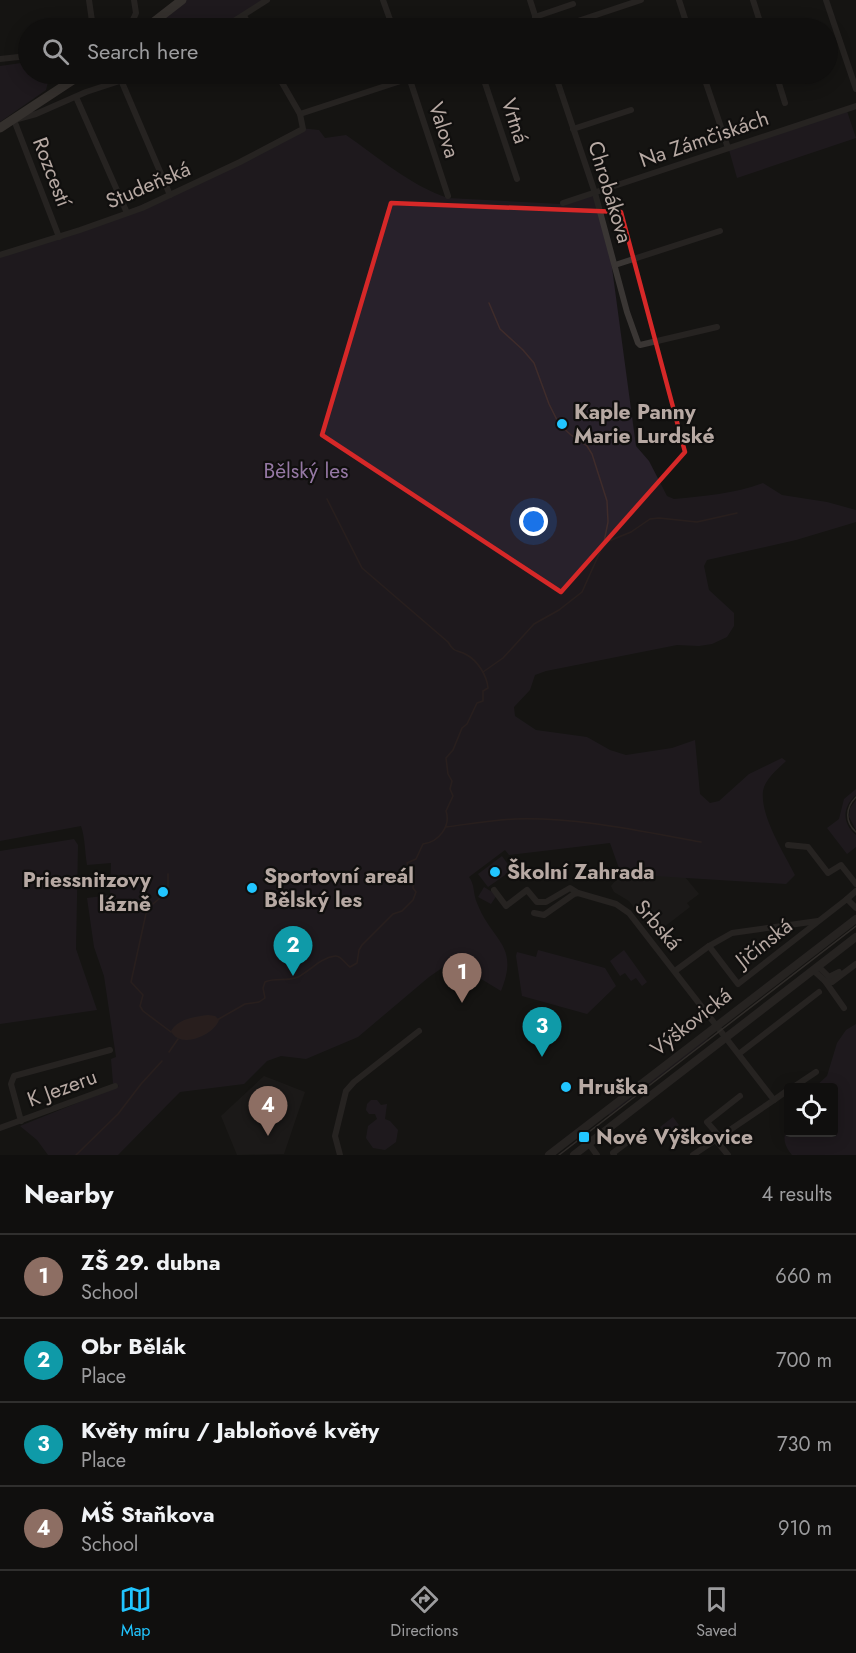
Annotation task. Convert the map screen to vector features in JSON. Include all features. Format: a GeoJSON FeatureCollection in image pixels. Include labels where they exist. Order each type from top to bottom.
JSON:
{"type":"FeatureCollection","features":[{"type":"Feature","properties":{"kind":"main road"},"geometry":{"type":"LineString","coordinates":[[159,18],[182,0]]}},
{"type":"Feature","properties":{"kind":"main road"},"geometry":{"type":"LineString","coordinates":[[0,128],[68,84]]}},
{"type":"Feature","properties":{"kind":"street"},"geometry":{"type":"LineString","coordinates":[[89,0],[93,18]]}},
{"type":"Feature","properties":{"kind":"street"},"geometry":{"type":"LineString","coordinates":[[134,0],[136,13],[134,18]]}},
{"type":"Feature","properties":{"kind":"street"},"geometry":{"type":"LineString","coordinates":[[240,18],[267,0]]}},
{"type":"Feature","properties":{"kind":"street"},"geometry":{"type":"LineString","coordinates":[[383,0],[389,18]]}},
{"type":"Feature","properties":{"kind":"street"},"geometry":{"type":"LineString","coordinates":[[530,0],[535,17],[573,4]]}},
{"type":"Feature","properties":{"kind":"street"},"geometry":{"type":"LineString","coordinates":[[587,18],[641,0]]}},
{"type":"Feature","properties":{"kind":"street"},"geometry":{"type":"LineString","coordinates":[[679,0],[685,18]]}},
{"type":"Feature","properties":{"kind":"street"},"geometry":{"type":"LineString","coordinates":[[753,0],[759,18]]}},
{"type":"Feature","properties":{"kind":"street"},"geometry":{"type":"LineString","coordinates":[[826,0],[832,18]]}},
{"type":"Feature","properties":{"kind":"street"},"geometry":{"type":"LineString","coordinates":[[838,36],[856,89]]}},
{"type":"Feature","properties":{"kind":"street"},"geometry":{"type":"LineString","coordinates":[[0,59],[18,57]]}},
{"type":"Feature","properties":{"kind":"street"},"geometry":{"type":"LineString","coordinates":[[14,120],[36,114],[110,84]]}},
{"type":"Feature","properties":{"kind":"street"},"geometry":{"type":"LineString","coordinates":[[123,84],[170,195]]}},
{"type":"Feature","properties":{"kind":"street"},"geometry":{"type":"LineString","coordinates":[[283,84],[300,114],[386,84]]}},
{"type":"Feature","properties":{"kind":"street","name":"Valova"},"geometry":{"type":"LineString","coordinates":[[412,84],[448,196]]}},
{"type":"Feature","properties":{"kind":"street","name":"Vrtná"},"geometry":{"type":"LineString","coordinates":[[485,84],[517,179]]}},
{"type":"Feature","properties":{"kind":"street","name":"Chrobákova"},"geometry":{"type":"LineString","coordinates":[[558,84],[595,193],[632,328],[640,345],[717,327]]}},
{"type":"Feature","properties":{"kind":"street"},"geometry":{"type":"LineString","coordinates":[[706,84],[728,148]]}},
{"type":"Feature","properties":{"kind":"street"},"geometry":{"type":"LineString","coordinates":[[779,84],[785,103]]}},
{"type":"Feature","properties":{"kind":"street"},"geometry":{"type":"LineString","coordinates":[[57,91],[66,102]]}},
{"type":"Feature","properties":{"kind":"street"},"geometry":{"type":"LineString","coordinates":[[76,97],[127,213]]}},
{"type":"Feature","properties":{"kind":"street","name":"Na Zámčiskách"},"geometry":{"type":"LineString","coordinates":[[563,203],[856,106]]}},
{"type":"Feature","properties":{"kind":"street","name":"Chrobákova"},"geometry":{"type":"LineString","coordinates":[[573,129],[631,110]]}},
{"type":"Feature","properties":{"kind":"street","name":"Studeňská"},"geometry":{"type":"LineString","coordinates":[[0,255],[127,213],[170,195],[303,129],[300,114]]}},
{"type":"Feature","properties":{"kind":"street","name":"Rozcestí"},"geometry":{"type":"LineString","coordinates":[[14,120],[59,237]]}},
{"type":"Feature","properties":{"kind":"street","name":"Chrobákova"},"geometry":{"type":"LineString","coordinates":[[615,265],[720,231]]}},
{"type":"Feature","properties":{"kind":"street"},"geometry":{"type":"LineString","coordinates":[[788,845],[808,847],[828,873],[841,865],[856,884]]}},
{"type":"Feature","properties":{"kind":"street"},"geometry":{"type":"LineString","coordinates":[[494,890],[506,906],[527,890],[537,903],[546,902],[570,888],[578,893]]}},
{"type":"Feature","properties":{"kind":"street","name":"Jičínská"},"geometry":{"type":"LineString","coordinates":[[709,946],[738,984],[856,891]]}},
{"type":"Feature","properties":{"kind":"street"},"geometry":{"type":"LineString","coordinates":[[534,913],[544,915],[578,893]]}},
{"type":"Feature","properties":{"kind":"street","name":"Srbská"},"geometry":{"type":"LineString","coordinates":[[578,893],[616,904],[628,912],[740,1053],[774,1100]]}},
{"type":"Feature","properties":{"kind":"street"},"geometry":{"type":"LineString","coordinates":[[847,899],[856,908]]}},
{"type":"Feature","properties":{"kind":"street","name":"Výškovická"},"geometry":{"type":"LineString","coordinates":[[574,1155],[856,919]]}},
{"type":"Feature","properties":{"kind":"street","name":"Jičínská"},"geometry":{"type":"LineString","coordinates":[[675,971],[709,946],[732,933],[818,921]]}},
{"type":"Feature","properties":{"kind":"street","name":"Výškovická"},"geometry":{"type":"LineString","coordinates":[[549,1155],[856,937]]}},
{"type":"Feature","properties":{"kind":"street"},"geometry":{"type":"LineString","coordinates":[[825,981],[832,982],[856,964]]}},
{"type":"Feature","properties":{"kind":"street"},"geometry":{"type":"LineString","coordinates":[[815,968],[829,977],[844,969]]}},
{"type":"Feature","properties":{"kind":"street"},"geometry":{"type":"LineString","coordinates":[[815,968],[844,1008]]}},
{"type":"Feature","properties":{"kind":"street"},"geometry":{"type":"LineString","coordinates":[[740,1053],[819,992]]}},
{"type":"Feature","properties":{"kind":"street"},"geometry":{"type":"LineString","coordinates":[[340,1155],[335,1136],[346,1092],[354,1082],[419,1031]]}},
{"type":"Feature","properties":{"kind":"street","name":"K Jezeru"},"geometry":{"type":"LineString","coordinates":[[21,1121],[11,1084],[14,1076],[111,1050]]}},
{"type":"Feature","properties":{"kind":"street"},"geometry":{"type":"LineString","coordinates":[[800,1083],[816,1072]]}},
{"type":"Feature","properties":{"kind":"street","name":"K Jezeru"},"geometry":{"type":"LineString","coordinates":[[0,1128],[115,1086]]}},
{"type":"Feature","properties":{"kind":"street"},"geometry":{"type":"LineString","coordinates":[[693,1155],[784,1093]]}},
{"type":"Feature","properties":{"kind":"street"},"geometry":{"type":"LineString","coordinates":[[728,1155],[707,1122],[740,1096]]}},
{"type":"Feature","properties":{"kind":"street"},"geometry":{"type":"LineString","coordinates":[[614,1155],[613,1153],[642,1131]]}},
{"type":"Feature","properties":{"kind":"street"},"geometry":{"type":"LineString","coordinates":[[589,1144],[597,1155]]}},
{"type":"Feature","properties":{"kind":"highlighted area"},"geometry":{"type":"Polygon","coordinates":[[[391,203],[621,212],[685,452],[561,592],[322,435],[391,203]]]}},
{"type":"Feature","properties":{"kind":"shaded area"},"geometry":{"type":"Polygon","coordinates":[[[621,874],[685,877],[699,894],[687,903],[690,907],[655,934],[629,901],[614,892],[611,886],[621,874]]]}},
{"type":"Feature","properties":{"kind":"shaded area"},"geometry":{"type":"Polygon","coordinates":[[[208,1015],[215,1016],[219,1020],[211,1031],[204,1035],[189,1040],[175,1037],[171,1031],[178,1023],[208,1015]]]}},
{"type":"Feature","properties":{"kind":"shaded area"},"geometry":{"type":"Polygon","coordinates":[[[264,1076],[305,1092],[284,1154],[237,1155],[221,1116],[264,1076]]]}},
{"type":"Feature","properties":{"kind":"green space"},"geometry":{"type":"Polygon","coordinates":[[[182,0],[267,0],[239,18],[159,18],[182,0]]]}},
{"type":"Feature","properties":{"kind":"green space"},"geometry":{"type":"Polygon","coordinates":[[[18,63],[18,84],[48,84],[46,90],[0,122],[0,66],[18,63]]]}},
{"type":"Feature","properties":{"kind":"green space"},"geometry":{"type":"Polygon","coordinates":[[[847,111],[856,138],[737,178],[729,150],[847,111]]]}},
{"type":"Feature","properties":{"kind":"green space","name":"Bělský les"},"geometry":{"type":"Polygon","coordinates":[[[299,128],[319,130],[325,138],[346,135],[408,179],[448,198],[561,204],[598,194],[608,238],[636,446],[649,461],[667,496],[674,499],[708,496],[763,483],[782,495],[827,502],[856,510],[856,522],[796,540],[707,560],[704,566],[709,590],[734,613],[734,626],[727,637],[712,644],[677,645],[546,671],[535,675],[530,690],[514,707],[515,716],[536,730],[587,737],[610,750],[626,755],[672,748],[695,740],[700,794],[710,803],[719,801],[749,774],[782,758],[786,761],[766,782],[763,801],[769,823],[795,875],[786,884],[621,874],[610,843],[509,855],[505,850],[469,877],[483,916],[506,953],[506,975],[501,991],[473,974],[462,972],[452,961],[429,977],[358,1037],[306,1059],[281,1056],[267,1061],[244,1084],[180,1092],[118,1155],[48,1155],[37,1140],[20,1126],[119,1086],[113,1083],[111,1059],[116,1057],[104,976],[94,947],[87,898],[110,895],[111,863],[87,865],[81,826],[0,841],[0,254],[87,226],[160,197],[299,128]]]}},
{"type":"Feature","properties":{"kind":"green space"},"geometry":{"type":"Polygon","coordinates":[[[856,789],[856,795],[846,810],[846,820],[856,835],[856,847],[847,854],[827,828],[839,819],[844,799],[856,789]]]}},
{"type":"Feature","properties":{"kind":"green space"},"geometry":{"type":"Polygon","coordinates":[[[856,800],[856,830],[849,817],[850,808],[856,800]]]}},
{"type":"Feature","properties":{"kind":"green space"},"geometry":{"type":"Polygon","coordinates":[[[74,839],[78,845],[76,949],[97,1010],[0,1024],[0,851],[74,839]]]}},
{"type":"Feature","properties":{"kind":"green space","name":"Školní Zahrada"},"geometry":{"type":"Polygon","coordinates":[[[502,856],[512,870],[488,887],[478,874],[502,856]]]}},
{"type":"Feature","properties":{"kind":"green space"},"geometry":{"type":"Polygon","coordinates":[[[484,887],[497,895],[491,904],[478,897],[484,887]]]}},
{"type":"Feature","properties":{"kind":"green space"},"geometry":{"type":"Polygon","coordinates":[[[538,950],[605,968],[616,986],[587,1014],[522,996],[517,952],[536,957],[538,950]]]}},
{"type":"Feature","properties":{"kind":"green space"},"geometry":{"type":"Polygon","coordinates":[[[624,950],[647,982],[642,986],[636,978],[631,981],[625,973],[620,976],[610,961],[624,950]]]}},
{"type":"Feature","properties":{"kind":"green space"},"geometry":{"type":"Polygon","coordinates":[[[856,1024],[856,1155],[792,1155],[787,1148],[785,1137],[838,1137],[838,1083],[819,1083],[827,1076],[837,1043],[846,1030],[856,1024]]]}},
{"type":"Feature","properties":{"kind":"green space"},"geometry":{"type":"Polygon","coordinates":[[[707,1038],[708,1039],[608,1114],[707,1038]]]}},
{"type":"Feature","properties":{"kind":"green space"},"geometry":{"type":"Polygon","coordinates":[[[371,1100],[377,1100],[381,1105],[387,1104],[385,1119],[398,1130],[396,1142],[385,1150],[373,1148],[366,1138],[368,1126],[377,1119],[375,1114],[369,1114],[366,1110],[371,1100]]]}},
{"type":"Feature","properties":{"kind":"green space"},"geometry":{"type":"Polygon","coordinates":[[[673,1117],[679,1125],[666,1135],[660,1127],[673,1117]]]}},
{"type":"Feature","properties":{"kind":"waterway"},"geometry":{"type":"LineString","coordinates":[[489,303],[500,329],[534,363],[559,424],[587,446],[592,454],[607,501],[608,522],[604,542]]}},
{"type":"Feature","properties":{"kind":"waterway"},"geometry":{"type":"LineString","coordinates":[[217,1020],[245,1004],[259,1002],[265,998],[263,988],[265,982],[298,977],[330,957],[337,956],[350,967],[357,963],[362,945],[393,914],[402,911],[413,900],[416,892],[413,888],[414,877],[407,863],[416,859],[423,844],[439,837],[445,828],[446,811],[453,796],[446,758],[453,750],[462,728],[467,724],[477,703],[483,701],[483,691],[488,688],[484,674],[475,661],[456,651],[362,568],[327,499]]}},
{"type":"Feature","properties":{"kind":"waterway"},"geometry":{"type":"LineString","coordinates":[[483,672],[503,658],[534,624],[559,610],[582,592],[604,543],[631,532],[650,519],[697,522],[737,513]]}},
{"type":"Feature","properties":{"kind":"waterway"},"geometry":{"type":"LineString","coordinates":[[446,827],[515,819],[562,820],[701,842]]}},
{"type":"Feature","properties":{"kind":"waterway"},"geometry":{"type":"LineString","coordinates":[[168,874],[168,888]]}},
{"type":"Feature","properties":{"kind":"waterway"},"geometry":{"type":"LineString","coordinates":[[167,892],[147,909],[131,982],[143,995],[140,1006],[143,1011],[171,1032]]}},
{"type":"Feature","properties":{"kind":"waterway"},"geometry":{"type":"LineString","coordinates":[[169,1052],[178,1039]]}},
{"type":"Feature","properties":{"kind":"waterway"},"geometry":{"type":"LineString","coordinates":[[76,1155],[118,1114],[162,1061]]}},
{"type":"Feature","properties":{"kind":"tram line"},"geometry":{"type":"LineString","coordinates":[[856,797],[848,810],[848,819],[856,832]]}},
{"type":"Feature","properties":{"kind":"tram line"},"geometry":{"type":"LineString","coordinates":[[559,1155],[856,926]]}},
{"type":"Feature","properties":{"kind":"place","name":"Kaple Panny Marie Lurdské"},"geometry":{"type":"Point","coordinates":[562,424]}},
{"type":"Feature","properties":{"kind":"place","name":"Školní Zahrada"},"geometry":{"type":"Point","coordinates":[495,872]}},
{"type":"Feature","properties":{"kind":"place","name":"Sportovní areál Bělský les"},"geometry":{"type":"Point","coordinates":[252,888]}},
{"type":"Feature","properties":{"kind":"place","name":"Priessnitzovy lázně"},"geometry":{"type":"Point","coordinates":[163,892]}},
{"type":"Feature","properties":{"kind":"place","name":"Obr Bělák"},"geometry":{"type":"Point","coordinates":[293,976]}},
{"type":"Feature","properties":{"kind":"place","name":"ZŠ 29. dubna"},"geometry":{"type":"Point","coordinates":[462,1003]}},
{"type":"Feature","properties":{"kind":"place","name":"Květy míru / Jabloňové květy"},"geometry":{"type":"Point","coordinates":[542,1057]}},
{"type":"Feature","properties":{"kind":"place","name":"Hruška"},"geometry":{"type":"Point","coordinates":[566,1087]}},
{"type":"Feature","properties":{"kind":"place","name":"MŠ Staňkova"},"geometry":{"type":"Point","coordinates":[268,1136]}},
{"type":"Feature","properties":{"kind":"place","name":"Nové Výškovice"},"geometry":{"type":"Point","coordinates":[584,1137]}}]}
